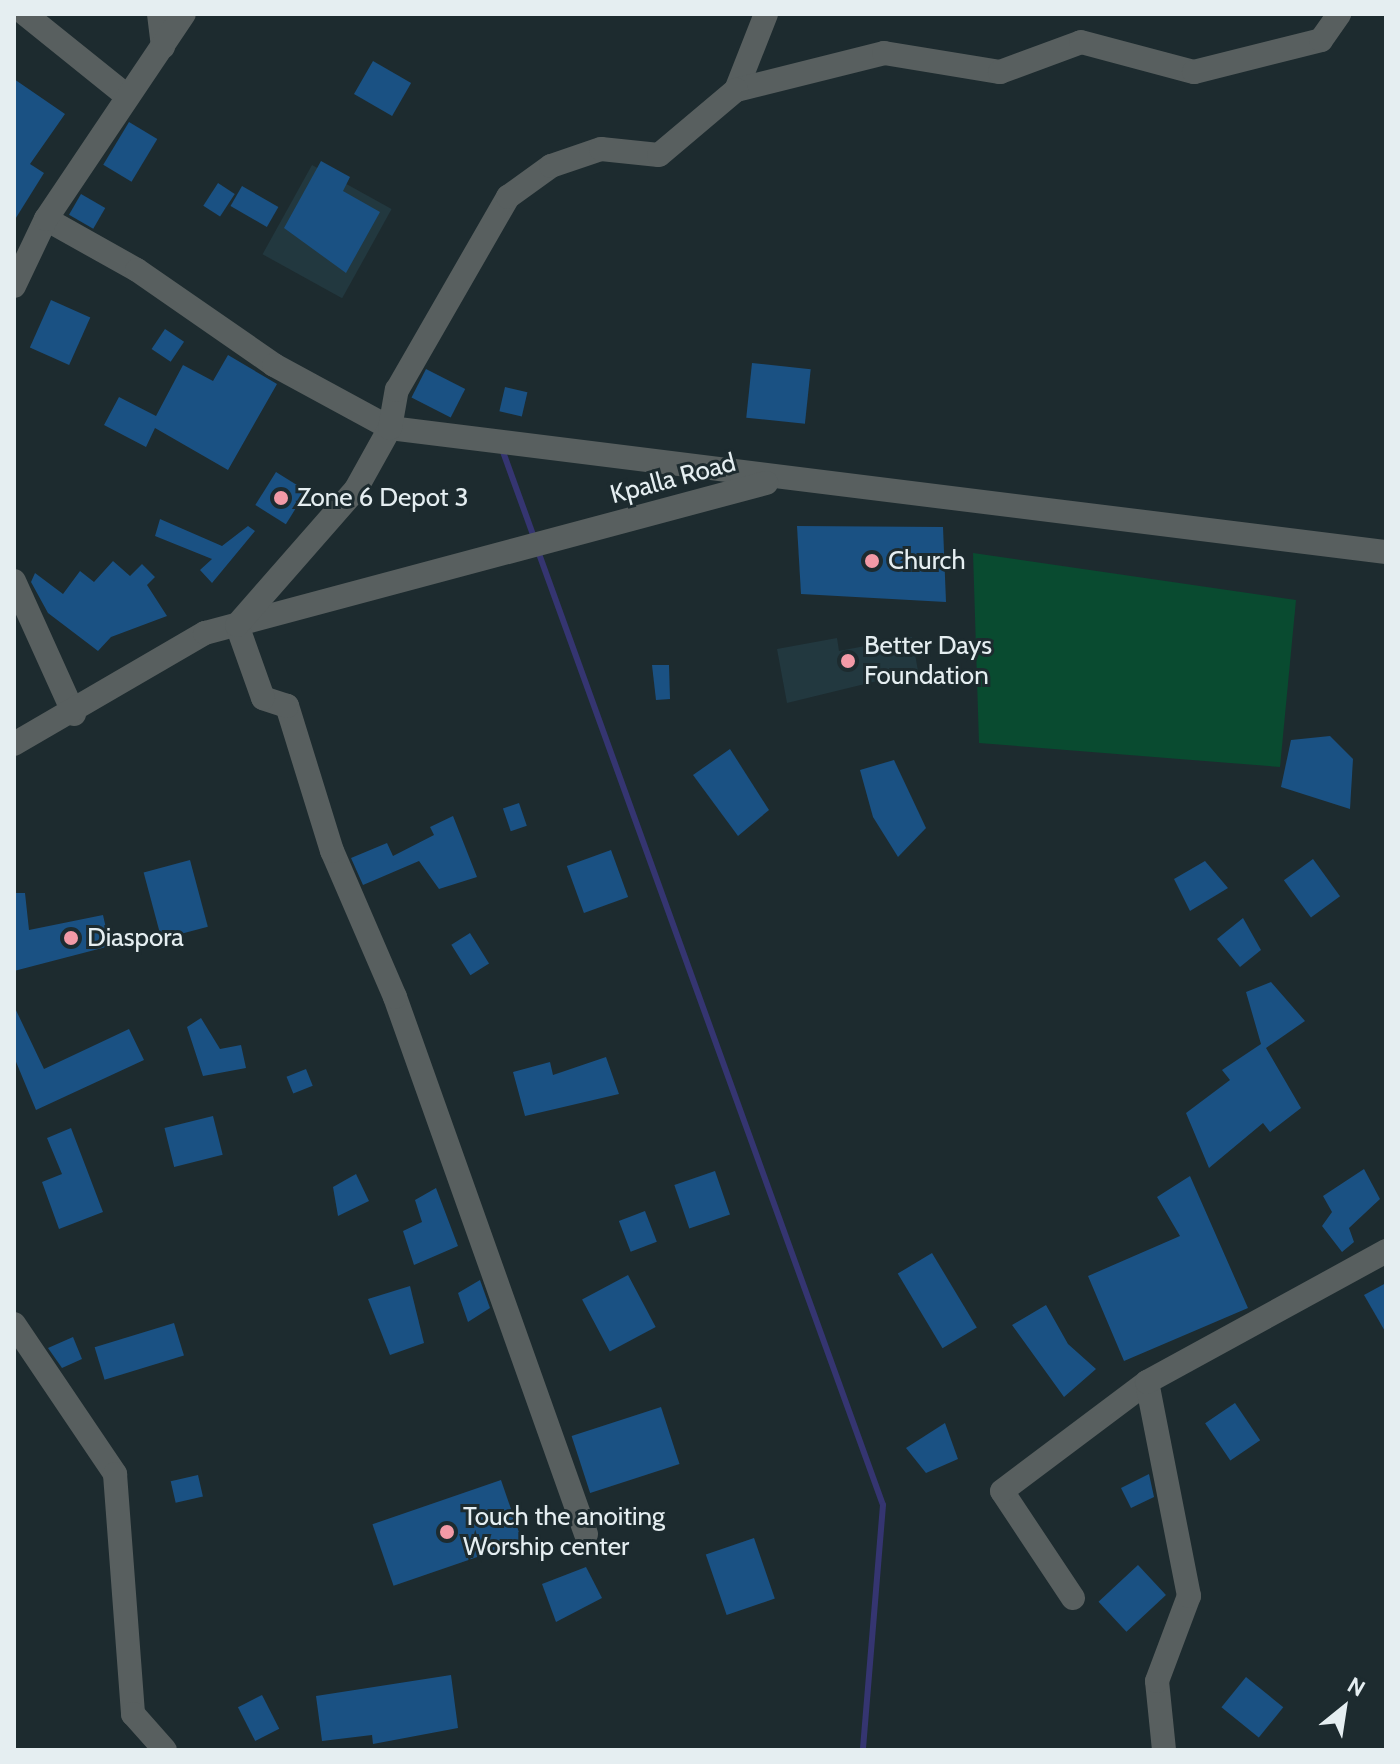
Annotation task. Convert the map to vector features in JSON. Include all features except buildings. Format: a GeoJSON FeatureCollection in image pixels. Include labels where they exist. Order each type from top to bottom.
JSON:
{"type":"FeatureCollection","features":[{"type":"Feature","properties":{"kind":"street"},"geometry":{"type":"LineString","coordinates":[[25,14],[127,96]]}},
{"type":"Feature","properties":{"kind":"street"},"geometry":{"type":"LineString","coordinates":[[159,14],[163,47]]}},
{"type":"Feature","properties":{"kind":"street"},"geometry":{"type":"LineString","coordinates":[[14,286],[46,219],[184,14]]}},
{"type":"Feature","properties":{"kind":"street"},"geometry":{"type":"LineString","coordinates":[[736,90],[766,14]]}},
{"type":"Feature","properties":{"kind":"street"},"geometry":{"type":"LineString","coordinates":[[586,1534],[395,997],[332,851],[287,706],[263,698],[237,625],[356,489],[390,428],[397,390],[508,197],[551,166],[601,149],[659,155],[736,90],[884,53],[1000,72],[1081,42],[1194,72],[1321,40],[1339,14]]}},
{"type":"Feature","properties":{"kind":"street"},"geometry":{"type":"LineString","coordinates":[[46,219],[274,365],[390,428],[778,480]]}},
{"type":"Feature","properties":{"kind":"street","name":"Kpalla Road"},"geometry":{"type":"LineString","coordinates":[[14,744],[74,714],[205,633],[778,480],[1386,552]]}},
{"type":"Feature","properties":{"kind":"street"},"geometry":{"type":"LineString","coordinates":[[14,581],[74,714]]}},
{"type":"Feature","properties":{"kind":"street"},"geometry":{"type":"LineString","coordinates":[[1073,1598],[1002,1491],[1147,1382],[1386,1251]]}},
{"type":"Feature","properties":{"kind":"street"},"geometry":{"type":"LineString","coordinates":[[14,1324],[115,1474],[133,1714],[165,1750]]}},
{"type":"Feature","properties":{"kind":"street"},"geometry":{"type":"LineString","coordinates":[[1147,1382],[1189,1596],[1157,1681],[1164,1750]]}},
{"type":"Feature","properties":{"kind":"shaded area"},"geometry":{"type":"Polygon","coordinates":[[[312,165],[392,209],[342,298],[263,254],[312,165]]]}},
{"type":"Feature","properties":{"kind":"shaded area","name":"Better Days Foundation"},"geometry":{"type":"Polygon","coordinates":[[[912,637],[918,671],[787,703],[777,649],[837,638],[839,651],[912,637]]]}},
{"type":"Feature","properties":{"kind":"green space"},"geometry":{"type":"Polygon","coordinates":[[[973,553],[1296,600],[1280,767],[979,743],[973,553]]]}},
{"type":"Feature","properties":{"kind":"waterway"},"geometry":{"type":"LineString","coordinates":[[502,449],[535,540]]}},
{"type":"Feature","properties":{"kind":"waterway"},"geometry":{"type":"LineString","coordinates":[[538,551],[883,1505],[863,1750]]}},
{"type":"Feature","properties":{"kind":"place","name":"Zone 6 Depot 3"},"geometry":{"type":"Point","coordinates":[281,498]}},
{"type":"Feature","properties":{"kind":"place","name":"Church"},"geometry":{"type":"Point","coordinates":[872,561]}},
{"type":"Feature","properties":{"kind":"place","name":"Better Days Foundation"},"geometry":{"type":"Point","coordinates":[848,661]}},
{"type":"Feature","properties":{"kind":"place","name":"Diaspora"},"geometry":{"type":"Point","coordinates":[71,938]}},
{"type":"Feature","properties":{"kind":"place","name":"Touch the anoiting Worship center"},"geometry":{"type":"Point","coordinates":[447,1532]}}]}
